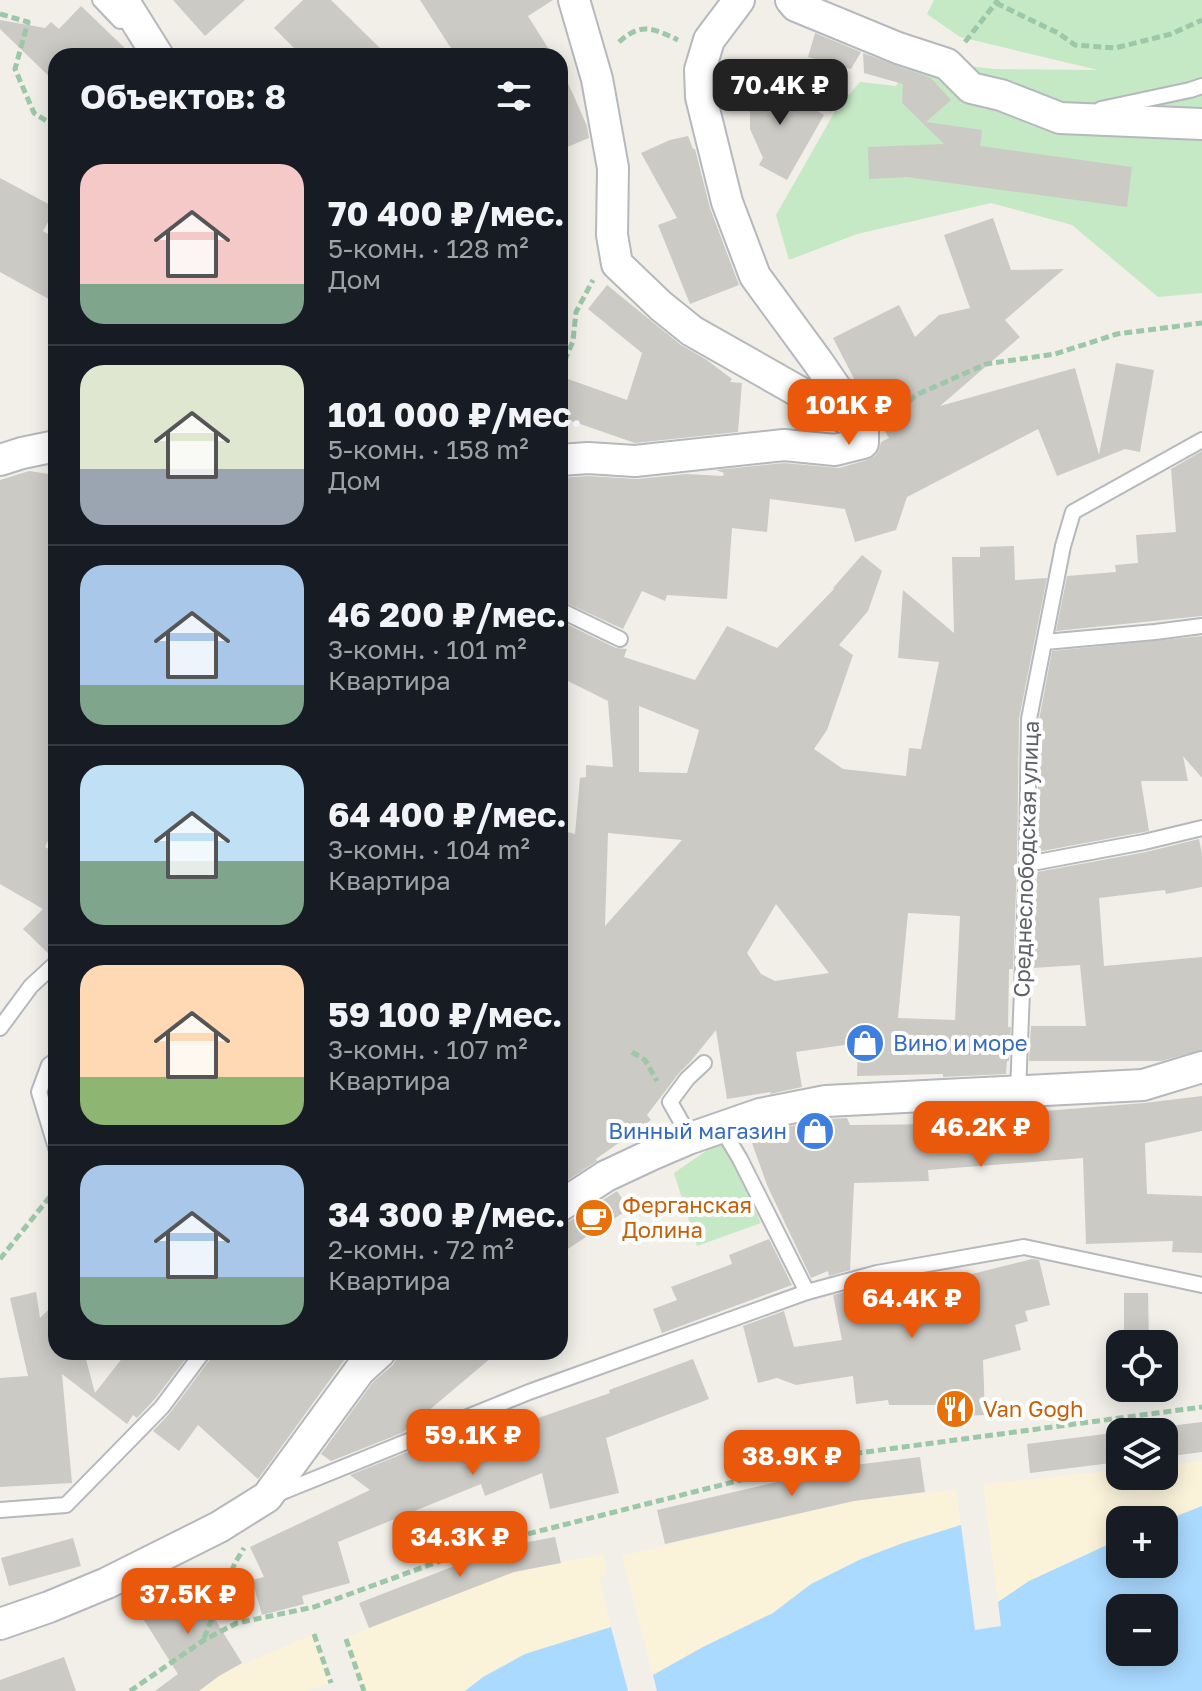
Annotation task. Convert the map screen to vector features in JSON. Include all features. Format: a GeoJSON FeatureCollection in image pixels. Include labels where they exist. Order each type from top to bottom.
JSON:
{"type":"FeatureCollection","features":[{"type":"Feature","properties":{"kind":"street"},"geometry":{"type":"LineString","coordinates":[[574,0],[593,65],[613,168],[612,235],[617,264],[692,331],[863,428]]}},
{"type":"Feature","properties":{"kind":"street"},"geometry":{"type":"LineString","coordinates":[[568,459],[635,461],[784,445],[835,450],[863,443],[863,428],[755,276],[727,202],[701,97],[700,70],[709,40],[739,0]]}},
{"type":"Feature","properties":{"kind":"street"},"geometry":{"type":"LineString","coordinates":[[791,0],[796,6],[898,48],[947,64],[971,88],[1001,95],[1060,118],[1202,124]]}},
{"type":"Feature","properties":{"kind":"street"},"geometry":{"type":"LineString","coordinates":[[122,11],[152,48]]}},
{"type":"Feature","properties":{"kind":"street"},"geometry":{"type":"LineString","coordinates":[[0,460],[48,448]]}},
{"type":"Feature","properties":{"kind":"street"},"geometry":{"type":"LineString","coordinates":[[568,1201],[606,1176],[688,1139],[760,1114],[826,1101],[1143,1085],[1202,1067]]}},
{"type":"Feature","properties":{"kind":"street"},"geometry":{"type":"LineString","coordinates":[[0,1624],[107,1583],[219,1527],[267,1497],[360,1370],[371,1360]]}},
{"type":"Feature","properties":{"kind":"lane"},"geometry":{"type":"LineString","coordinates":[[100,0],[122,11]]}},
{"type":"Feature","properties":{"kind":"lane"},"geometry":{"type":"LineString","coordinates":[[1060,118],[1202,86]]}},
{"type":"Feature","properties":{"kind":"lane","name":"Среднеслободская улица"},"geometry":{"type":"LineString","coordinates":[[1018,1092],[1029,719],[1063,546],[1073,512],[1202,440]]}},
{"type":"Feature","properties":{"kind":"lane"},"geometry":{"type":"LineString","coordinates":[[568,614],[620,639]]}},
{"type":"Feature","properties":{"kind":"lane"},"geometry":{"type":"LineString","coordinates":[[1045,642],[1202,626]]}},
{"type":"Feature","properties":{"kind":"lane"},"geometry":{"type":"LineString","coordinates":[[1027,864],[1202,828]]}},
{"type":"Feature","properties":{"kind":"lane"},"geometry":{"type":"LineString","coordinates":[[0,1028],[31,986],[48,970]]}},
{"type":"Feature","properties":{"kind":"lane"},"geometry":{"type":"LineString","coordinates":[[688,1139],[670,1102],[704,1063]]}},
{"type":"Feature","properties":{"kind":"lane"},"geometry":{"type":"LineString","coordinates":[[48,1068],[39,1092],[48,1122]]}},
{"type":"Feature","properties":{"kind":"lane"},"geometry":{"type":"LineString","coordinates":[[717,1128],[725,1134],[740,1159],[807,1292]]}},
{"type":"Feature","properties":{"kind":"lane"},"geometry":{"type":"LineString","coordinates":[[267,1497],[306,1484],[529,1392],[807,1292],[877,1273],[1024,1247],[1202,1285]]}},
{"type":"Feature","properties":{"kind":"lane"},"geometry":{"type":"LineString","coordinates":[[0,1510],[66,1505],[162,1407],[197,1360]]}},
{"type":"Feature","properties":{"kind":"path"},"geometry":{"type":"LineString","coordinates":[[947,64],[997,2],[1075,45],[1115,48],[1171,34],[1202,20]]}},
{"type":"Feature","properties":{"kind":"path"},"geometry":{"type":"LineString","coordinates":[[0,14],[28,22],[15,69],[34,113],[48,122]]}},
{"type":"Feature","properties":{"kind":"path"},"geometry":{"type":"LineString","coordinates":[[593,65],[630,32],[652,28],[688,44],[709,40]]}},
{"type":"Feature","properties":{"kind":"path"},"geometry":{"type":"LineString","coordinates":[[568,353],[573,341],[576,312],[596,275],[617,264]]}},
{"type":"Feature","properties":{"kind":"path"},"geometry":{"type":"LineString","coordinates":[[916,395],[986,364],[1055,354],[1117,334],[1202,323]]}},
{"type":"Feature","properties":{"kind":"path"},"geometry":{"type":"LineString","coordinates":[[632,1052],[645,1060]]}},
{"type":"Feature","properties":{"kind":"path"},"geometry":{"type":"LineString","coordinates":[[0,1259],[48,1199]]}},
{"type":"Feature","properties":{"kind":"path"},"geometry":{"type":"LineString","coordinates":[[130,1691],[204,1640],[237,1623],[314,1607],[484,1545],[836,1456],[1202,1407]]}},
{"type":"Feature","properties":{"kind":"path"},"geometry":{"type":"LineString","coordinates":[[204,1640],[235,1563],[248,1542]]}},
{"type":"Feature","properties":{"kind":"path"},"geometry":{"type":"LineString","coordinates":[[314,1634],[331,1683]]}},
{"type":"Feature","properties":{"kind":"path"},"geometry":{"type":"LineString","coordinates":[[346,1639],[364,1691]]}},
{"type":"Feature","properties":{"kind":"green space"},"geometry":{"type":"Polygon","coordinates":[[[934,0],[1202,0],[1202,293],[1158,297],[1072,225],[991,203],[857,234],[789,260],[776,215],[837,108],[860,82],[896,86],[911,63],[995,69],[1098,70],[960,37],[927,14],[934,0]]]}},
{"type":"Feature","properties":{"kind":"green space"},"geometry":{"type":"Polygon","coordinates":[[[722,1140],[761,1223],[697,1246],[674,1173],[722,1140]]]}},
{"type":"Feature","properties":{"kind":"sand"},"geometry":{"type":"Polygon","coordinates":[[[1202,1461],[1202,1506],[1178,1515],[1178,1506],[1106,1506],[1106,1545],[1029,1581],[998,1602],[983,1484],[1106,1471],[1106,1490],[1178,1490],[1178,1464],[1202,1461]]]}},
{"type":"Feature","properties":{"kind":"sand"},"geometry":{"type":"Polygon","coordinates":[[[956,1490],[961,1525],[903,1543],[811,1584],[773,1613],[653,1675],[622,1556],[854,1501],[956,1490]]]}},
{"type":"Feature","properties":{"kind":"sand"},"geometry":{"type":"Polygon","coordinates":[[[603,1554],[607,1574],[599,1577],[611,1627],[525,1654],[483,1677],[465,1691],[364,1691],[346,1639],[514,1572],[603,1554]]]}},
{"type":"Feature","properties":{"kind":"sand"},"geometry":{"type":"Polygon","coordinates":[[[314,1634],[331,1683],[306,1691],[194,1691],[214,1677],[314,1634]]]}},
{"type":"Feature","properties":{"kind":"water"},"geometry":{"type":"Polygon","coordinates":[[[1202,1506],[1202,1691],[657,1691],[653,1675],[773,1613],[811,1584],[861,1559],[961,1525],[975,1630],[1001,1626],[998,1602],[1029,1581],[1106,1545],[1106,1578],[1178,1578],[1178,1515],[1202,1506]]]}},
{"type":"Feature","properties":{"kind":"water"},"geometry":{"type":"Polygon","coordinates":[[[611,1627],[628,1691],[465,1691],[483,1677],[525,1654],[611,1627]]]}},
{"type":"Feature","properties":{"kind":"building"},"geometry":{"type":"Polygon","coordinates":[[[173,0],[245,0],[205,36],[173,0]]]}},
{"type":"Feature","properties":{"kind":"building"},"geometry":{"type":"Polygon","coordinates":[[[303,0],[331,0],[380,48],[294,48],[274,28],[303,0]]]}},
{"type":"Feature","properties":{"kind":"building"},"geometry":{"type":"Polygon","coordinates":[[[420,0],[553,0],[528,16],[548,48],[451,48],[420,0]]]}},
{"type":"Feature","properties":{"kind":"building"},"geometry":{"type":"Polygon","coordinates":[[[81,6],[125,48],[48,48],[48,75],[0,29],[0,20],[45,28],[51,22],[59,29],[81,6]]]}},
{"type":"Feature","properties":{"kind":"building"},"geometry":{"type":"Polygon","coordinates":[[[815,33],[861,52],[851,69],[808,57],[815,33]]]}},
{"type":"Feature","properties":{"kind":"building"},"geometry":{"type":"Polygon","coordinates":[[[863,53],[931,78],[951,100],[926,122],[982,130],[980,146],[1132,167],[1127,207],[907,177],[869,179],[868,147],[944,144],[902,103],[903,84],[864,73],[863,53]]]}},
{"type":"Feature","properties":{"kind":"building"},"geometry":{"type":"Polygon","coordinates":[[[760,78],[824,115],[787,180],[759,165],[763,158],[750,129],[750,108],[744,105],[760,78]]]}},
{"type":"Feature","properties":{"kind":"building"},"geometry":{"type":"Polygon","coordinates":[[[568,83],[587,126],[589,138],[568,147],[568,83]]]}},
{"type":"Feature","properties":{"kind":"building"},"geometry":{"type":"Polygon","coordinates":[[[688,136],[695,149],[710,208],[739,285],[690,304],[658,225],[677,218],[641,153],[688,136]]]}},
{"type":"Feature","properties":{"kind":"building"},"geometry":{"type":"Polygon","coordinates":[[[0,178],[48,204],[48,222],[43,231],[48,234],[48,299],[0,272],[0,178]]]}},
{"type":"Feature","properties":{"kind":"building"},"geometry":{"type":"Polygon","coordinates":[[[993,218],[1011,270],[1064,269],[1005,320],[1020,337],[940,406],[1075,368],[1099,455],[1116,363],[1154,370],[1140,452],[1125,449],[1057,476],[1038,429],[907,497],[896,530],[855,542],[845,509],[770,499],[767,532],[732,528],[727,599],[667,595],[665,601],[642,591],[623,629],[568,604],[568,477],[723,476],[724,473],[716,470],[784,463],[839,468],[875,456],[881,442],[889,438],[833,338],[899,305],[915,337],[939,315],[970,308],[944,235],[993,218]]]}},
{"type":"Feature","properties":{"kind":"building"},"geometry":{"type":"Polygon","coordinates":[[[607,285],[681,345],[732,379],[730,382],[742,383],[738,432],[635,443],[568,420],[568,379],[627,400],[642,353],[588,309],[607,285]]]}},
{"type":"Feature","properties":{"kind":"building"},"geometry":{"type":"Polygon","coordinates":[[[1202,451],[1202,616],[1056,631],[1067,576],[1116,572],[1115,565],[1138,563],[1136,535],[1176,532],[1171,469],[1202,451]]]}},
{"type":"Feature","properties":{"kind":"building"},"geometry":{"type":"Polygon","coordinates":[[[29,471],[48,474],[48,840],[45,847],[48,849],[48,953],[23,929],[43,909],[0,884],[0,480],[29,471]]]}},
{"type":"Feature","properties":{"kind":"building"},"geometry":{"type":"Polygon","coordinates":[[[1014,546],[1015,580],[1047,578],[1019,719],[1017,864],[1013,969],[1009,969],[1008,1027],[1011,1027],[1006,1074],[857,1076],[858,1043],[796,1052],[802,1087],[727,1099],[716,1030],[647,1115],[651,1120],[568,1180],[568,832],[575,834],[580,778],[586,777],[586,765],[613,767],[608,701],[568,681],[568,625],[616,648],[627,649],[624,657],[695,680],[727,626],[777,648],[862,555],[882,571],[868,611],[839,645],[853,655],[827,730],[814,749],[843,769],[906,776],[909,748],[921,749],[939,662],[898,658],[903,590],[954,633],[952,557],[980,557],[980,547],[1014,546]],[[639,706],[639,772],[687,773],[699,730],[639,706]],[[608,833],[605,926],[682,840],[608,833]],[[776,904],[747,953],[761,974],[775,981],[829,973],[776,904]],[[908,913],[898,1018],[955,1020],[960,916],[908,913]]]}},
{"type":"Feature","properties":{"kind":"building"},"geometry":{"type":"Polygon","coordinates":[[[1202,636],[1202,778],[1183,756],[1188,781],[1141,781],[1149,831],[1037,852],[1039,720],[1052,651],[1202,636]]]}},
{"type":"Feature","properties":{"kind":"building"},"geometry":{"type":"Polygon","coordinates":[[[1199,839],[1202,887],[1166,894],[1165,890],[1099,898],[1104,966],[1202,957],[1202,1050],[1161,1061],[1029,1061],[1031,1026],[1086,1026],[1080,965],[1033,968],[1037,872],[1199,839]]]}},
{"type":"Feature","properties":{"kind":"building"},"geometry":{"type":"Polygon","coordinates":[[[1202,1096],[1202,1131],[1145,1143],[1147,1194],[1202,1196],[1202,1253],[1172,1252],[1173,1241],[1086,1244],[1083,1158],[928,1170],[929,1181],[854,1183],[850,1270],[829,1276],[828,1271],[811,1278],[767,1185],[752,1143],[755,1135],[765,1131],[828,1119],[847,1118],[850,1125],[949,1124],[948,1113],[1005,1110],[1005,1114],[1202,1096]]]}},
{"type":"Feature","properties":{"kind":"building","name":"Ферганская Долина"},"geometry":{"type":"Polygon","coordinates":[[[617,1191],[629,1209],[568,1249],[570,1221],[617,1191]]]}},
{"type":"Feature","properties":{"kind":"building"},"geometry":{"type":"Polygon","coordinates":[[[769,1239],[792,1285],[662,1333],[653,1309],[677,1300],[671,1287],[732,1264],[729,1255],[769,1239]]]}},
{"type":"Feature","properties":{"kind":"building"},"geometry":{"type":"Polygon","coordinates":[[[1032,1259],[1039,1260],[1050,1305],[1025,1311],[1028,1321],[1015,1325],[1021,1350],[983,1360],[985,1415],[938,1417],[937,1405],[889,1405],[888,1400],[856,1404],[853,1376],[796,1385],[777,1378],[758,1383],[743,1326],[784,1311],[794,1347],[842,1340],[833,1295],[849,1291],[848,1305],[1032,1259]]]}},
{"type":"Feature","properties":{"kind":"building"},"geometry":{"type":"Polygon","coordinates":[[[36,1292],[40,1318],[48,1310],[48,1360],[86,1360],[95,1393],[121,1360],[185,1360],[154,1400],[137,1418],[133,1415],[127,1424],[62,1374],[72,1483],[0,1487],[0,1378],[28,1376],[10,1298],[36,1292]]]}},
{"type":"Feature","properties":{"kind":"building"},"geometry":{"type":"Polygon","coordinates":[[[1124,1293],[1148,1293],[1149,1330],[1124,1330],[1124,1293]]]}},
{"type":"Feature","properties":{"kind":"building"},"geometry":{"type":"Polygon","coordinates":[[[693,1359],[709,1399],[606,1438],[619,1493],[550,1509],[542,1473],[485,1496],[481,1484],[338,1542],[350,1583],[302,1596],[304,1604],[262,1615],[252,1580],[264,1577],[250,1547],[370,1490],[350,1475],[515,1409],[521,1424],[610,1393],[609,1390],[693,1359]]]}},
{"type":"Feature","properties":{"kind":"building"},"geometry":{"type":"Polygon","coordinates":[[[210,1360],[344,1360],[258,1479],[198,1425],[179,1451],[153,1431],[210,1360]]]}},
{"type":"Feature","properties":{"kind":"building"},"geometry":{"type":"Polygon","coordinates":[[[396,1360],[489,1360],[402,1433],[331,1461],[321,1454],[373,1382],[396,1360]]]}},
{"type":"Feature","properties":{"kind":"building"},"geometry":{"type":"Polygon","coordinates":[[[1202,1422],[1202,1452],[1178,1455],[1178,1425],[1202,1422]]]}},
{"type":"Feature","properties":{"kind":"building"},"geometry":{"type":"Polygon","coordinates":[[[1106,1434],[1106,1464],[1030,1473],[1027,1444],[1106,1434]]]}},
{"type":"Feature","properties":{"kind":"building"},"geometry":{"type":"Polygon","coordinates":[[[920,1457],[925,1492],[854,1501],[665,1544],[657,1510],[846,1466],[920,1457]]]}},
{"type":"Feature","properties":{"kind":"building"},"geometry":{"type":"Polygon","coordinates":[[[555,1537],[561,1563],[514,1572],[369,1628],[359,1603],[506,1546],[555,1537]]]}},
{"type":"Feature","properties":{"kind":"building"},"geometry":{"type":"Polygon","coordinates":[[[73,1538],[81,1566],[9,1586],[1,1558],[73,1538]]]}},
{"type":"Feature","properties":{"kind":"building"},"geometry":{"type":"Polygon","coordinates":[[[187,1574],[242,1663],[199,1691],[155,1691],[178,1674],[135,1606],[187,1574]]]}},
{"type":"Feature","properties":{"kind":"building"},"geometry":{"type":"Polygon","coordinates":[[[64,1657],[76,1691],[0,1691],[0,1680],[64,1657]]]}},
{"type":"Feature","properties":{"kind":"place","name":"Вино и море"},"geometry":{"type":"Point","coordinates":[865,1043]}},
{"type":"Feature","properties":{"kind":"place","name":"Винный магазин"},"geometry":{"type":"Point","coordinates":[815,1131]}},
{"type":"Feature","properties":{"kind":"place","name":"Ферганская Долина"},"geometry":{"type":"Point","coordinates":[594,1218]}},
{"type":"Feature","properties":{"kind":"place","name":"Van Gogh"},"geometry":{"type":"Point","coordinates":[955,1409]}}]}
